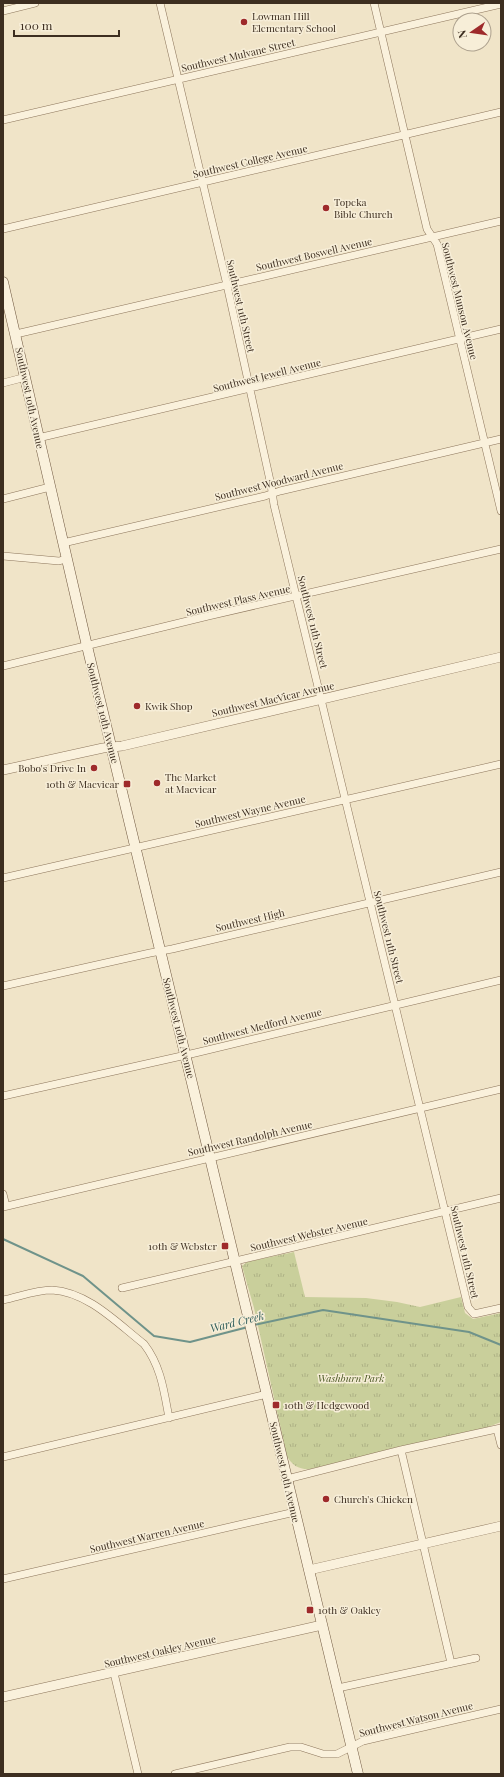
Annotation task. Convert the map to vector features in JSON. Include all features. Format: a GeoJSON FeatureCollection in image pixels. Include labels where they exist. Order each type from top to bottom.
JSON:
{"type":"FeatureCollection","features":[{"type":"Feature","properties":{"kind":"main road","name":"Southwest 10th Avenue"},"geometry":{"type":"LineString","coordinates":[[3,282],[26,378],[62,543],[358,1774]]}},
{"type":"Feature","properties":{"kind":"street"},"geometry":{"type":"LineString","coordinates":[[3,11],[35,3]]}},
{"type":"Feature","properties":{"kind":"street","name":"Southwest 11th Street"},"geometry":{"type":"LineString","coordinates":[[160,3],[227,285],[274,505],[468,1307],[472,1313],[479,1314],[501,1308]]}},
{"type":"Feature","properties":{"kind":"street","name":"Southwest Munson Avenue"},"geometry":{"type":"LineString","coordinates":[[374,3],[427,229],[437,244],[501,511]]}},
{"type":"Feature","properties":{"kind":"street","name":"Southwest Mulvane Street"},"geometry":{"type":"LineString","coordinates":[[3,120],[501,4]]}},
{"type":"Feature","properties":{"kind":"street","name":"Southwest College Avenue"},"geometry":{"type":"LineString","coordinates":[[3,228],[501,112]]}},
{"type":"Feature","properties":{"kind":"street","name":"Southwest Boswell Avenue"},"geometry":{"type":"LineString","coordinates":[[16,334],[501,221]]}},
{"type":"Feature","properties":{"kind":"street","name":"Southwest Jewell Avenue"},"geometry":{"type":"LineString","coordinates":[[38,438],[244,391],[250,388],[501,329]]}},
{"type":"Feature","properties":{"kind":"street"},"geometry":{"type":"LineString","coordinates":[[3,383],[26,378]]}},
{"type":"Feature","properties":{"kind":"street","name":"Southwest Woodward Avenue"},"geometry":{"type":"LineString","coordinates":[[62,543],[501,438]]}},
{"type":"Feature","properties":{"kind":"street"},"geometry":{"type":"LineString","coordinates":[[3,499],[50,487]]}},
{"type":"Feature","properties":{"kind":"street","name":"Southwest Plass Avenue"},"geometry":{"type":"LineString","coordinates":[[3,666],[208,616],[501,549]]}},
{"type":"Feature","properties":{"kind":"street"},"geometry":{"type":"LineString","coordinates":[[3,556],[59,561],[66,559]]}},
{"type":"Feature","properties":{"kind":"street","name":"Southwest MacVicar Avenue"},"geometry":{"type":"LineString","coordinates":[[3,770],[111,747],[501,657]]}},
{"type":"Feature","properties":{"kind":"street","name":"Southwest Wayne Avenue"},"geometry":{"type":"LineString","coordinates":[[3,878],[136,849],[501,764]]}},
{"type":"Feature","properties":{"kind":"street","name":"Southwest High"},"geometry":{"type":"LineString","coordinates":[[3,986],[501,872]]}},
{"type":"Feature","properties":{"kind":"street","name":"Southwest Medford Avenue"},"geometry":{"type":"LineString","coordinates":[[3,1096],[501,980]]}},
{"type":"Feature","properties":{"kind":"street","name":"Southwest Randolph Avenue"},"geometry":{"type":"LineString","coordinates":[[4,1206],[501,1089]]}},
{"type":"Feature","properties":{"kind":"street"},"geometry":{"type":"LineString","coordinates":[[3,1194],[4,1206]]}},
{"type":"Feature","properties":{"kind":"street","name":"Southwest Webster Avenue"},"geometry":{"type":"LineString","coordinates":[[122,1288],[501,1198]]}},
{"type":"Feature","properties":{"kind":"street"},"geometry":{"type":"LineString","coordinates":[[3,1300],[51,1290],[78,1296],[88,1302],[144,1344],[150,1351],[159,1368],[170,1418]]}},
{"type":"Feature","properties":{"kind":"street"},"geometry":{"type":"LineString","coordinates":[[3,1457],[267,1394]]}},
{"type":"Feature","properties":{"kind":"street"},"geometry":{"type":"LineString","coordinates":[[287,1479],[401,1450],[499,1429],[501,1445]]}},
{"type":"Feature","properties":{"kind":"street"},"geometry":{"type":"LineString","coordinates":[[401,1450],[451,1663]]}},
{"type":"Feature","properties":{"kind":"street","name":"Southwest Warren Avenue"},"geometry":{"type":"LineString","coordinates":[[3,1579],[295,1512]]}},
{"type":"Feature","properties":{"kind":"street"},"geometry":{"type":"LineString","coordinates":[[309,1570],[501,1526]]}},
{"type":"Feature","properties":{"kind":"street","name":"Southwest Oakley Avenue"},"geometry":{"type":"LineString","coordinates":[[3,1697],[322,1625]]}},
{"type":"Feature","properties":{"kind":"street"},"geometry":{"type":"LineString","coordinates":[[338,1688],[476,1658]]}},
{"type":"Feature","properties":{"kind":"street"},"geometry":{"type":"LineString","coordinates":[[114,1673],[138,1774]]}},
{"type":"Feature","properties":{"kind":"street","name":"Southwest Watson Avenue"},"geometry":{"type":"LineString","coordinates":[[174,1774],[290,1747],[301,1747],[332,1754],[343,1752],[362,1741],[501,1709]]}},
{"type":"Feature","properties":{"kind":"green space","name":"Washburn Park"},"geometry":{"type":"Polygon","coordinates":[[[294,1252],[305,1297],[366,1298],[420,1307],[461,1297],[465,1313],[473,1319],[501,1313],[501,1422],[483,1429],[311,1469],[303,1469],[294,1465],[287,1456],[254,1308],[242,1266],[247,1262],[294,1252]]]}},
{"type":"Feature","properties":{"kind":"waterway","name":"Ward Creek"},"geometry":{"type":"LineString","coordinates":[[3,1239],[83,1276],[154,1336],[190,1342],[248,1327]]}},
{"type":"Feature","properties":{"kind":"waterway","name":"Ward Creek"},"geometry":{"type":"LineString","coordinates":[[254,1325],[323,1310],[469,1332],[501,1345]]}},
{"type":"Feature","properties":{"kind":"place","name":"Lowman Hill Elementary School"},"geometry":{"type":"Point","coordinates":[244,22]}},
{"type":"Feature","properties":{"kind":"place","name":"Topeka Bible Church"},"geometry":{"type":"Point","coordinates":[326,208]}},
{"type":"Feature","properties":{"kind":"place","name":"Kwik Shop"},"geometry":{"type":"Point","coordinates":[137,706]}},
{"type":"Feature","properties":{"kind":"place","name":"Bobo's Drive In"},"geometry":{"type":"Point","coordinates":[94,768]}},
{"type":"Feature","properties":{"kind":"place","name":"The Market at Macvicar"},"geometry":{"type":"Point","coordinates":[157,783]}},
{"type":"Feature","properties":{"kind":"place","name":"10th & Macvicar"},"geometry":{"type":"Point","coordinates":[127,784]}},
{"type":"Feature","properties":{"kind":"place","name":"10th & Webster"},"geometry":{"type":"Point","coordinates":[225,1246]}},
{"type":"Feature","properties":{"kind":"place","name":"10th & Hedgewood"},"geometry":{"type":"Point","coordinates":[276,1405]}},
{"type":"Feature","properties":{"kind":"place","name":"Church's Chicken"},"geometry":{"type":"Point","coordinates":[326,1499]}},
{"type":"Feature","properties":{"kind":"place","name":"10th & Oakley"},"geometry":{"type":"Point","coordinates":[310,1610]}}]}
